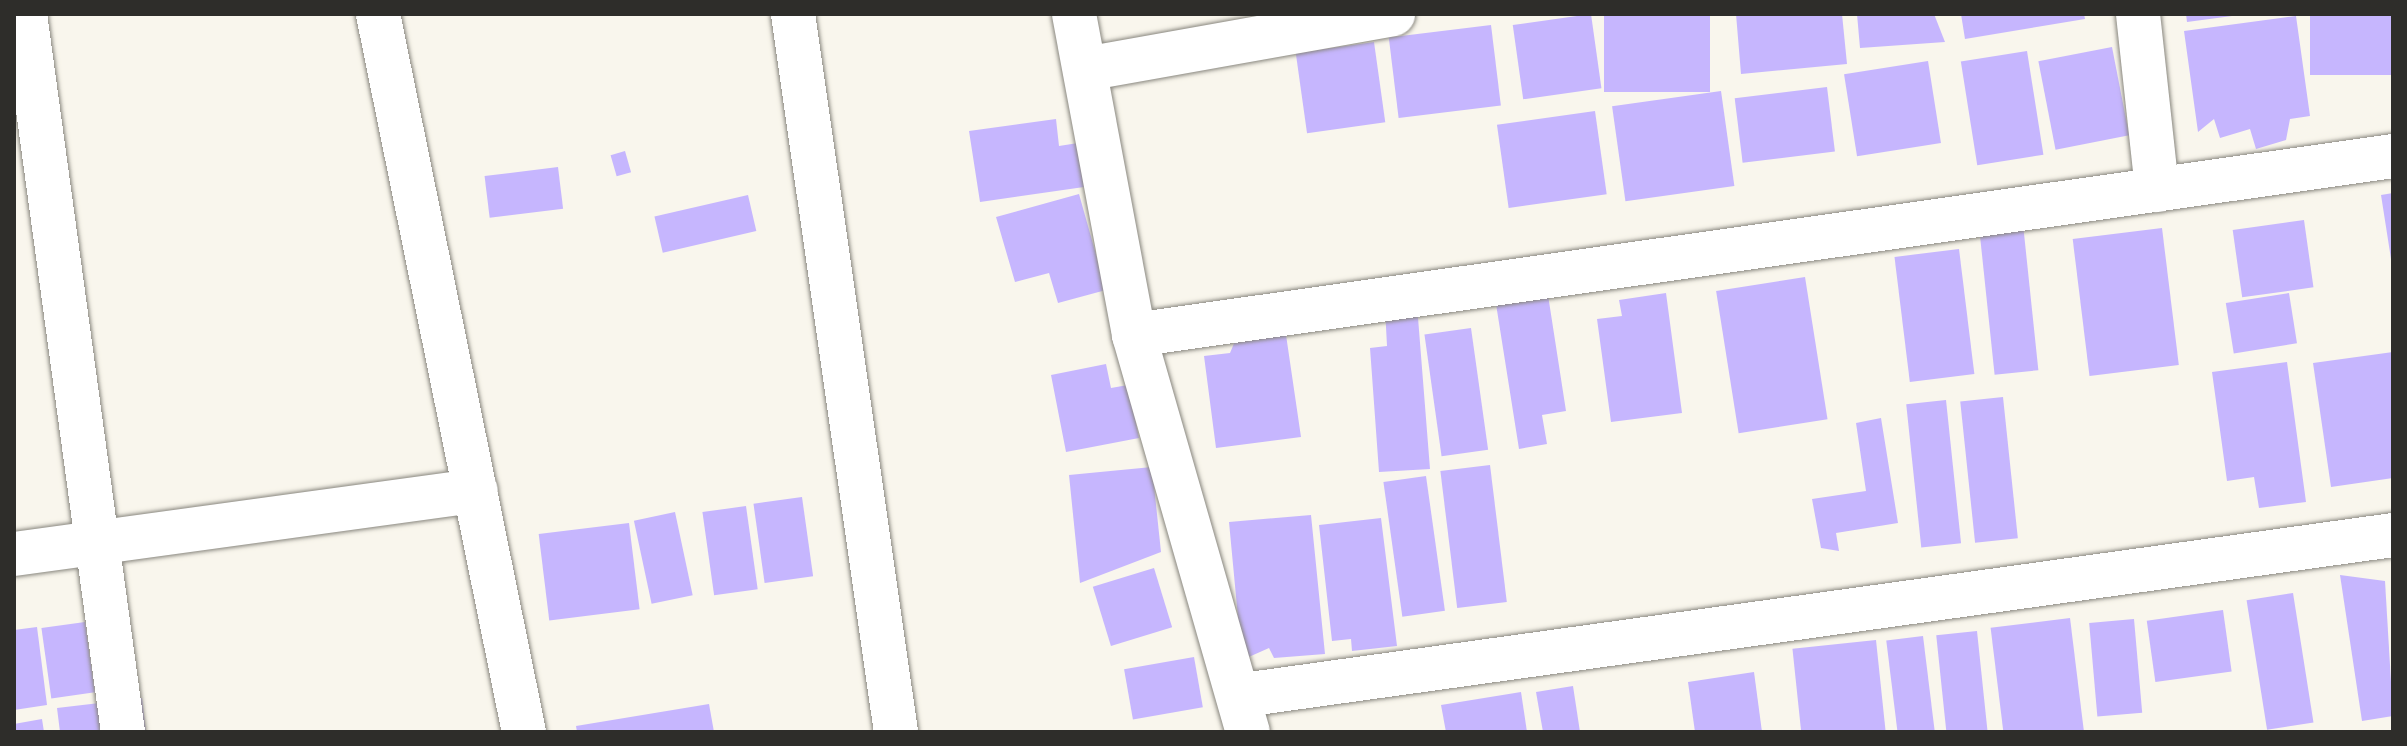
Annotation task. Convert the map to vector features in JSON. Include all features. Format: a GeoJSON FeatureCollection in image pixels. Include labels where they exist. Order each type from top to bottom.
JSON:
{"type":"FeatureCollection","features":[{"type":"Feature","properties":{"kind":"street"},"geometry":{"type":"LineString","coordinates":[[25,14],[123,732]]}},
{"type":"Feature","properties":{"kind":"street"},"geometry":{"type":"LineString","coordinates":[[378,14],[524,732]]}},
{"type":"Feature","properties":{"kind":"street"},"geometry":{"type":"LineString","coordinates":[[793,14],[896,732]]}},
{"type":"Feature","properties":{"kind":"street"},"geometry":{"type":"LineString","coordinates":[[1074,14],[1134,335],[1246,714],[2393,535]]}},
{"type":"Feature","properties":{"kind":"street"},"geometry":{"type":"LineString","coordinates":[[1085,69],[1393,14]]}},
{"type":"Feature","properties":{"kind":"street"},"geometry":{"type":"LineString","coordinates":[[2138,14],[2157,190]]}},
{"type":"Feature","properties":{"kind":"street"},"geometry":{"type":"LineString","coordinates":[[1134,335],[2393,156]]}},
{"type":"Feature","properties":{"kind":"street"},"geometry":{"type":"LineString","coordinates":[[14,554],[476,491]]}},
{"type":"Feature","properties":{"kind":"building"},"geometry":{"type":"Polygon","coordinates":[[[1591,14],[1601,88],[1523,99],[1513,25],[1591,14]]]}},
{"type":"Feature","properties":{"kind":"building"},"geometry":{"type":"Polygon","coordinates":[[[1604,14],[1710,14],[1710,92],[1604,92],[1604,14]]]}},
{"type":"Feature","properties":{"kind":"building"},"geometry":{"type":"Polygon","coordinates":[[[1736,14],[1842,14],[1847,64],[1741,74],[1736,14]]]}},
{"type":"Feature","properties":{"kind":"building"},"geometry":{"type":"Polygon","coordinates":[[[1857,14],[1934,14],[1945,42],[1860,48],[1857,14]]]}},
{"type":"Feature","properties":{"kind":"building"},"geometry":{"type":"Polygon","coordinates":[[[1961,14],[2084,14],[2085,19],[1965,39],[1961,14]]]}},
{"type":"Feature","properties":{"kind":"building"},"geometry":{"type":"Polygon","coordinates":[[[2186,14],[2232,14],[2232,16],[2187,22],[2186,14]]]}},
{"type":"Feature","properties":{"kind":"building"},"geometry":{"type":"Polygon","coordinates":[[[2310,14],[2393,14],[2393,75],[2310,75],[2310,14]]]}},
{"type":"Feature","properties":{"kind":"building"},"geometry":{"type":"Polygon","coordinates":[[[2296,16],[2310,116],[2290,119],[2286,140],[2256,149],[2250,129],[2220,138],[2214,119],[2198,132],[2184,31],[2296,16]]]}},
{"type":"Feature","properties":{"kind":"building"},"geometry":{"type":"Polygon","coordinates":[[[1491,25],[1501,105],[1399,118],[1389,38],[1491,25]]]}},
{"type":"Feature","properties":{"kind":"building"},"geometry":{"type":"Polygon","coordinates":[[[1374,42],[1385,122],[1307,133],[1296,53],[1374,42]]]}},
{"type":"Feature","properties":{"kind":"building"},"geometry":{"type":"Polygon","coordinates":[[[2112,47],[2129,135],[2056,150],[2038,61],[2112,47]]]}},
{"type":"Feature","properties":{"kind":"building"},"geometry":{"type":"Polygon","coordinates":[[[2027,51],[2043,155],[1977,165],[1961,61],[2027,51]]]}},
{"type":"Feature","properties":{"kind":"building"},"geometry":{"type":"Polygon","coordinates":[[[1928,61],[1941,143],[1857,156],[1844,74],[1928,61]]]}},
{"type":"Feature","properties":{"kind":"building"},"geometry":{"type":"Polygon","coordinates":[[[1827,87],[1835,152],[1743,163],[1735,98],[1827,87]]]}},
{"type":"Feature","properties":{"kind":"building"},"geometry":{"type":"Polygon","coordinates":[[[1721,91],[1734,186],[1625,201],[1612,106],[1721,91]]]}},
{"type":"Feature","properties":{"kind":"building"},"geometry":{"type":"Polygon","coordinates":[[[1595,111],[1607,194],[1509,208],[1497,125],[1595,111]]]}},
{"type":"Feature","properties":{"kind":"building"},"geometry":{"type":"Polygon","coordinates":[[[1056,119],[1059,146],[1078,143],[1084,187],[980,202],[969,131],[1056,119]]]}},
{"type":"Feature","properties":{"kind":"building"},"geometry":{"type":"Polygon","coordinates":[[[625,151],[631,172],[617,176],[611,155],[625,151]]]}},
{"type":"Feature","properties":{"kind":"building"},"geometry":{"type":"Polygon","coordinates":[[[558,167],[563,209],[490,218],[485,176],[558,167]]]}},
{"type":"Feature","properties":{"kind":"building"},"geometry":{"type":"Polygon","coordinates":[[[2393,193],[2393,259],[2391,259],[2381,195],[2393,193]]]}},
{"type":"Feature","properties":{"kind":"building"},"geometry":{"type":"Polygon","coordinates":[[[1079,194],[1106,290],[1058,303],[1049,273],[1015,282],[996,217],[1079,194]]]}},
{"type":"Feature","properties":{"kind":"building"},"geometry":{"type":"Polygon","coordinates":[[[748,195],[756,231],[663,253],[654,217],[748,195]]]}},
{"type":"Feature","properties":{"kind":"building"},"geometry":{"type":"Polygon","coordinates":[[[2304,220],[2313,287],[2242,297],[2233,230],[2304,220]]]}},
{"type":"Feature","properties":{"kind":"building"},"geometry":{"type":"Polygon","coordinates":[[[2023,224],[2038,370],[1995,375],[1979,229],[2023,224]]]}},
{"type":"Feature","properties":{"kind":"building"},"geometry":{"type":"Polygon","coordinates":[[[2162,228],[2179,365],[2089,376],[2073,239],[2162,228]]]}},
{"type":"Feature","properties":{"kind":"building"},"geometry":{"type":"Polygon","coordinates":[[[1959,249],[1974,374],[1910,382],[1894,257],[1959,249]]]}},
{"type":"Feature","properties":{"kind":"building"},"geometry":{"type":"Polygon","coordinates":[[[1805,277],[1828,419],[1739,433],[1716,291],[1805,277]]]}},
{"type":"Feature","properties":{"kind":"building"},"geometry":{"type":"Polygon","coordinates":[[[1666,293],[1682,413],[1611,422],[1597,319],[1622,316],[1619,300],[1666,293]]]}},
{"type":"Feature","properties":{"kind":"building"},"geometry":{"type":"Polygon","coordinates":[[[2289,293],[2297,343],[2234,353],[2226,303],[2289,293]]]}},
{"type":"Feature","properties":{"kind":"building"},"geometry":{"type":"Polygon","coordinates":[[[1548,295],[1566,411],[1542,415],[1547,444],[1519,449],[1496,304],[1548,295]]]}},
{"type":"Feature","properties":{"kind":"building"},"geometry":{"type":"Polygon","coordinates":[[[1417,305],[1430,469],[1379,472],[1370,348],[1387,346],[1385,308],[1417,305]]]}},
{"type":"Feature","properties":{"kind":"building"},"geometry":{"type":"Polygon","coordinates":[[[1285,328],[1301,437],[1216,448],[1204,356],[1230,353],[1238,334],[1285,328]]]}},
{"type":"Feature","properties":{"kind":"building"},"geometry":{"type":"Polygon","coordinates":[[[1471,328],[1488,450],[1442,456],[1424,335],[1471,328]]]}},
{"type":"Feature","properties":{"kind":"building"},"geometry":{"type":"Polygon","coordinates":[[[2393,352],[2393,478],[2331,487],[2313,363],[2393,352]]]}},
{"type":"Feature","properties":{"kind":"building"},"geometry":{"type":"Polygon","coordinates":[[[2287,362],[2306,502],[2259,508],[2254,477],[2227,481],[2212,372],[2287,362]]]}},
{"type":"Feature","properties":{"kind":"building"},"geometry":{"type":"Polygon","coordinates":[[[1106,364],[1111,388],[1128,385],[1139,438],[1066,452],[1051,375],[1106,364]]]}},
{"type":"Feature","properties":{"kind":"building"},"geometry":{"type":"Polygon","coordinates":[[[2003,397],[2018,538],[1975,543],[1960,401],[2003,397]]]}},
{"type":"Feature","properties":{"kind":"building"},"geometry":{"type":"Polygon","coordinates":[[[1946,400],[1961,543],[1921,547],[1906,404],[1946,400]]]}},
{"type":"Feature","properties":{"kind":"building"},"geometry":{"type":"Polygon","coordinates":[[[1881,418],[1898,523],[1836,533],[1839,551],[1821,548],[1812,499],[1866,491],[1856,423],[1881,418]]]}},
{"type":"Feature","properties":{"kind":"building"},"geometry":{"type":"Polygon","coordinates":[[[1490,465],[1507,602],[1457,608],[1440,471],[1490,465]]]}},
{"type":"Feature","properties":{"kind":"building"},"geometry":{"type":"Polygon","coordinates":[[[1152,467],[1161,552],[1080,583],[1069,475],[1152,467]]]}},
{"type":"Feature","properties":{"kind":"building"},"geometry":{"type":"Polygon","coordinates":[[[1426,476],[1445,611],[1402,617],[1383,482],[1426,476]]]}},
{"type":"Feature","properties":{"kind":"building"},"geometry":{"type":"Polygon","coordinates":[[[802,497],[813,576],[765,583],[753,504],[802,497]]]}},
{"type":"Feature","properties":{"kind":"building"},"geometry":{"type":"Polygon","coordinates":[[[746,506],[758,589],[714,595],[702,512],[746,506]]]}},
{"type":"Feature","properties":{"kind":"building"},"geometry":{"type":"Polygon","coordinates":[[[675,512],[693,595],[652,604],[634,521],[675,512]]]}},
{"type":"Feature","properties":{"kind":"building"},"geometry":{"type":"Polygon","coordinates":[[[1311,515],[1325,654],[1274,658],[1269,648],[1242,660],[1229,522],[1311,515]]]}},
{"type":"Feature","properties":{"kind":"building"},"geometry":{"type":"Polygon","coordinates":[[[1381,518],[1397,646],[1352,651],[1351,639],[1332,641],[1319,525],[1381,518]]]}},
{"type":"Feature","properties":{"kind":"building"},"geometry":{"type":"Polygon","coordinates":[[[629,523],[640,609],[549,620],[539,534],[629,523]]]}},
{"type":"Feature","properties":{"kind":"building"},"geometry":{"type":"Polygon","coordinates":[[[1154,568],[1172,627],[1111,646],[1093,587],[1154,568]]]}},
{"type":"Feature","properties":{"kind":"building"},"geometry":{"type":"Polygon","coordinates":[[[2340,575],[2385,581],[2393,716],[2362,721],[2340,575]]]}},
{"type":"Feature","properties":{"kind":"building"},"geometry":{"type":"Polygon","coordinates":[[[2293,593],[2313,722],[2267,730],[2247,600],[2293,593]]]}},
{"type":"Feature","properties":{"kind":"building"},"geometry":{"type":"Polygon","coordinates":[[[2223,610],[2232,671],[2155,682],[2147,621],[2223,610]]]}},
{"type":"Feature","properties":{"kind":"building"},"geometry":{"type":"Polygon","coordinates":[[[2070,618],[2084,732],[2003,732],[1991,628],[2070,618]]]}},
{"type":"Feature","properties":{"kind":"building"},"geometry":{"type":"Polygon","coordinates":[[[2134,619],[2142,713],[2097,717],[2089,623],[2134,619]]]}},
{"type":"Feature","properties":{"kind":"building"},"geometry":{"type":"Polygon","coordinates":[[[85,622],[95,692],[51,698],[41,628],[85,622]]]}},
{"type":"Feature","properties":{"kind":"building"},"geometry":{"type":"Polygon","coordinates":[[[37,627],[47,705],[14,710],[14,630],[37,627]]]}},
{"type":"Feature","properties":{"kind":"building"},"geometry":{"type":"Polygon","coordinates":[[[1977,631],[1988,731],[1946,732],[1936,635],[1977,631]]]}},
{"type":"Feature","properties":{"kind":"building"},"geometry":{"type":"Polygon","coordinates":[[[1923,636],[1935,732],[1898,732],[1886,641],[1923,636]]]}},
{"type":"Feature","properties":{"kind":"building"},"geometry":{"type":"Polygon","coordinates":[[[1876,640],[1886,732],[1801,732],[1792,649],[1876,640]]]}},
{"type":"Feature","properties":{"kind":"building"},"geometry":{"type":"Polygon","coordinates":[[[1194,657],[1203,707],[1133,720],[1124,669],[1194,657]]]}},
{"type":"Feature","properties":{"kind":"building"},"geometry":{"type":"Polygon","coordinates":[[[1754,672],[1762,732],[1695,732],[1688,682],[1754,672]]]}},
{"type":"Feature","properties":{"kind":"building"},"geometry":{"type":"Polygon","coordinates":[[[1573,686],[1580,732],[1543,732],[1536,692],[1573,686]]]}},
{"type":"Feature","properties":{"kind":"building"},"geometry":{"type":"Polygon","coordinates":[[[1521,692],[1527,732],[1446,732],[1441,705],[1521,692]]]}},
{"type":"Feature","properties":{"kind":"building"},"geometry":{"type":"Polygon","coordinates":[[[142,698],[146,732],[60,732],[57,708],[142,698]]]}},
{"type":"Feature","properties":{"kind":"building"},"geometry":{"type":"Polygon","coordinates":[[[709,704],[714,732],[577,732],[576,726],[709,704]]]}},
{"type":"Feature","properties":{"kind":"building"},"geometry":{"type":"Polygon","coordinates":[[[42,719],[44,732],[14,732],[14,724],[42,719]]]}}]}
